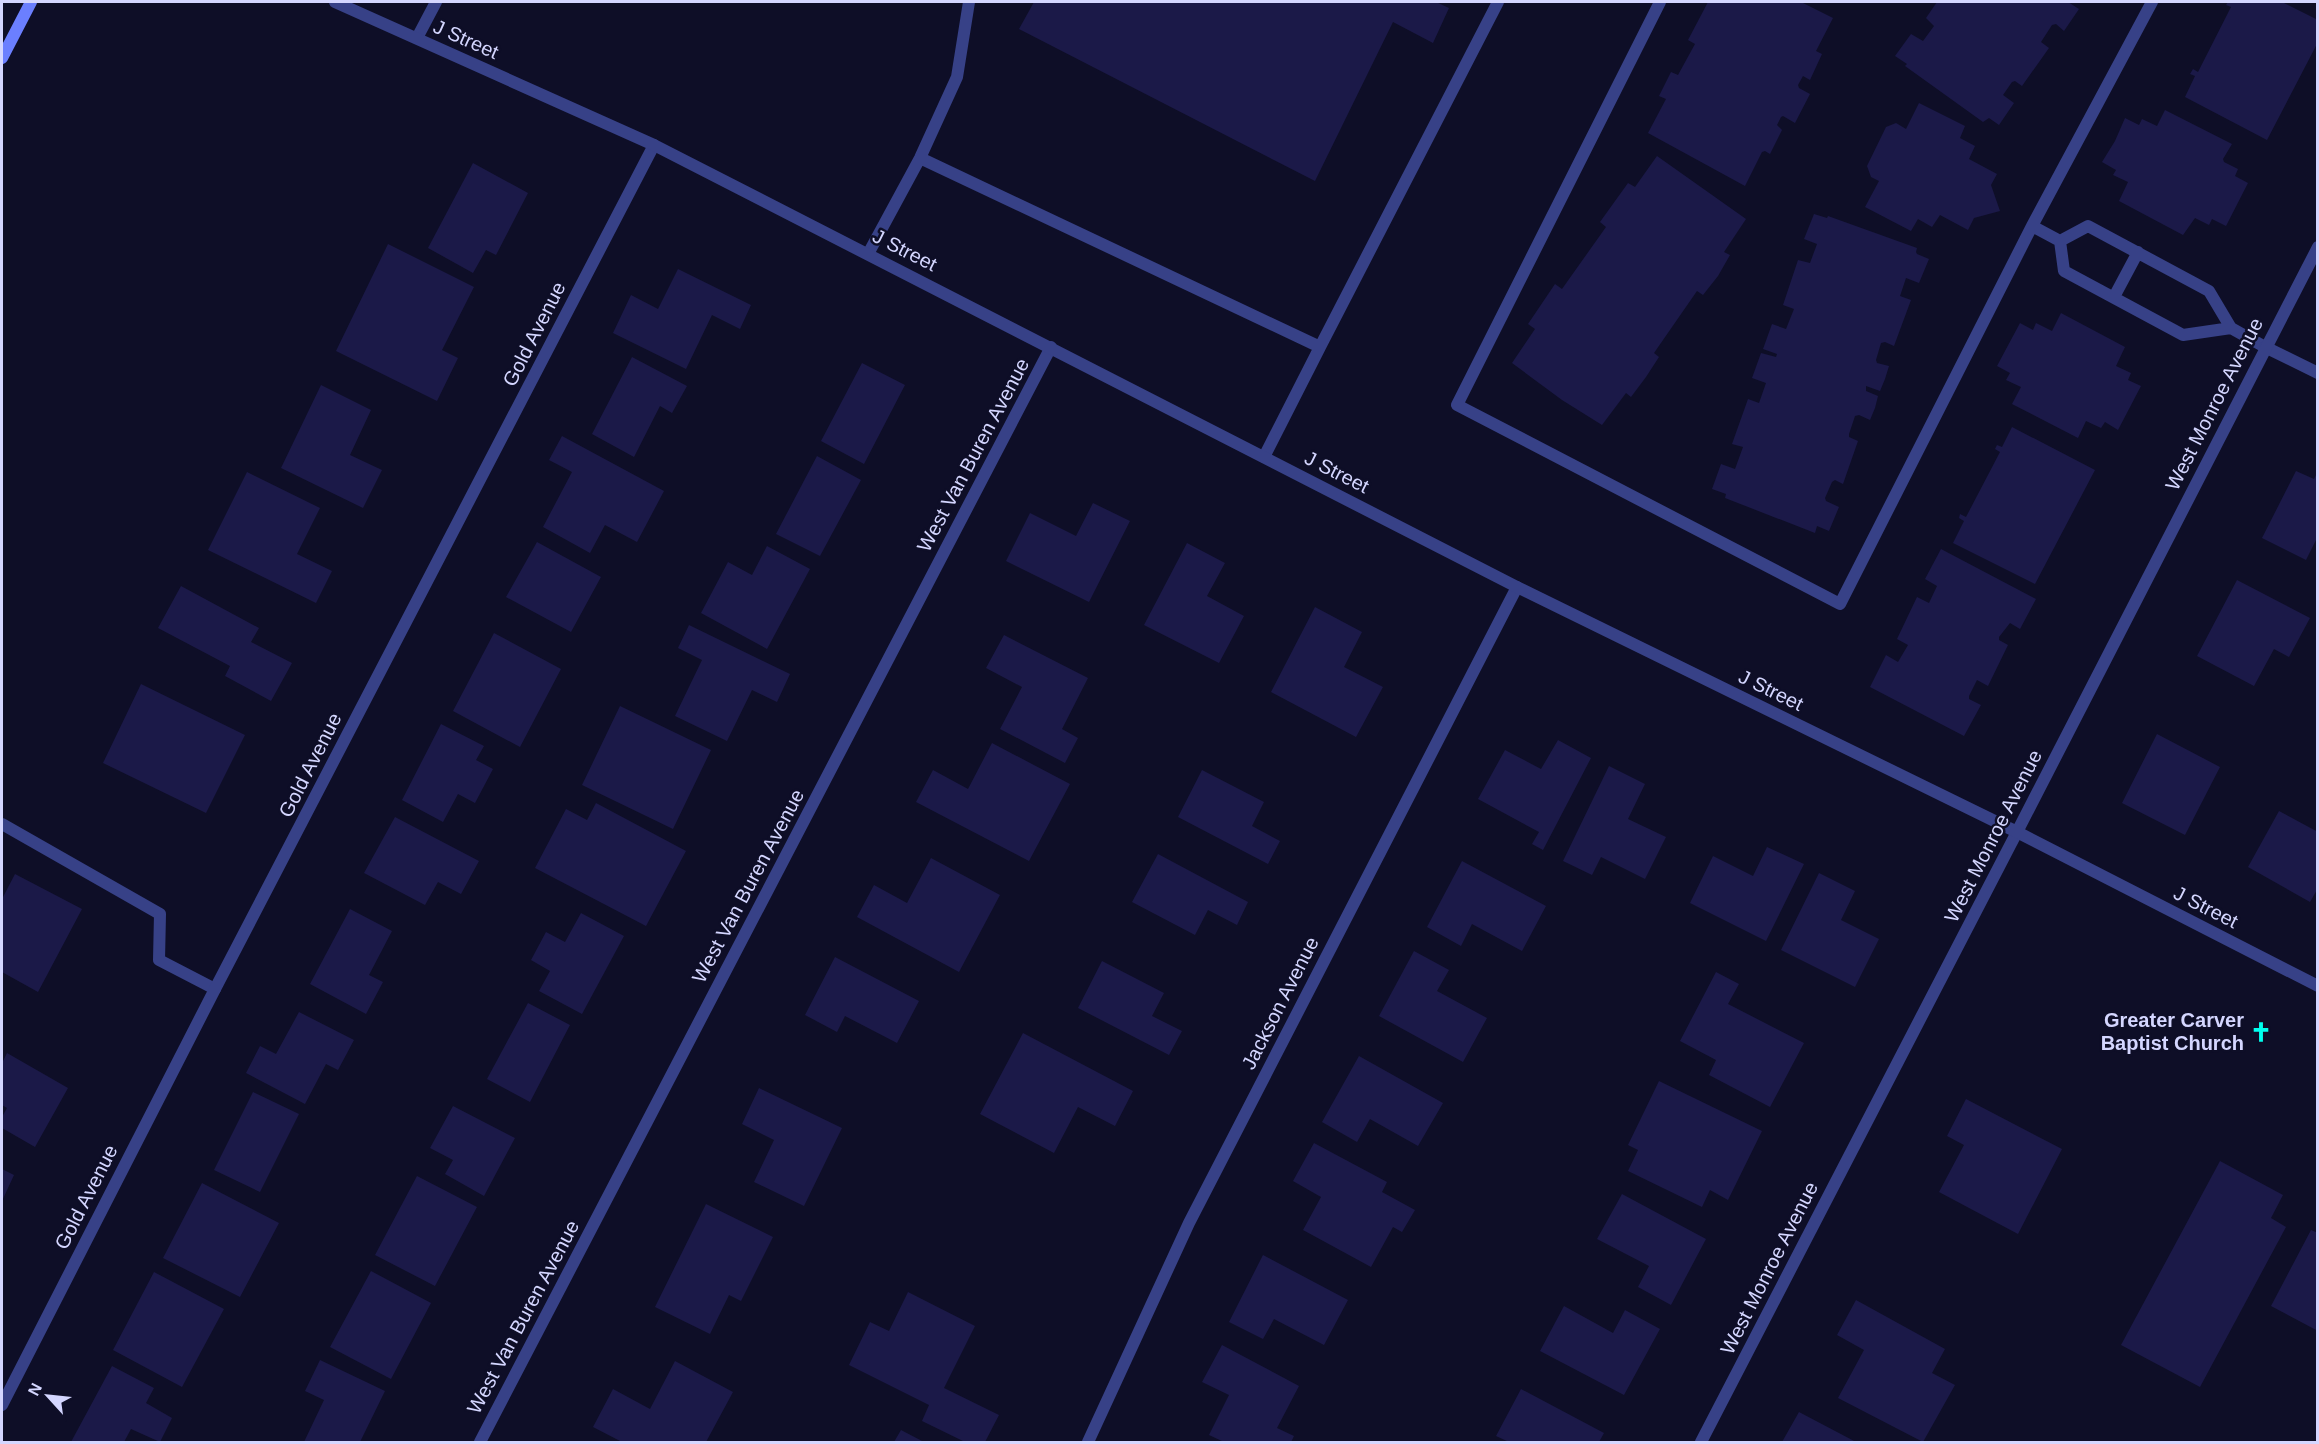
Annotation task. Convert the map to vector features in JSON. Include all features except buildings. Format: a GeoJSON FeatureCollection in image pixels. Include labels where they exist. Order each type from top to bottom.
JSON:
{"type":"FeatureCollection","features":[{"type":"Feature","properties":{"kind":"main road"},"geometry":{"type":"LineString","coordinates":[[2,58],[31,2]]}},
{"type":"Feature","properties":{"kind":"street","name":"J Street"},"geometry":{"type":"LineString","coordinates":[[335,2],[654,145],[1517,587],[2017,832],[2318,986]]}},
{"type":"Feature","properties":{"kind":"street"},"geometry":{"type":"LineString","coordinates":[[417,38],[436,2]]}},
{"type":"Feature","properties":{"kind":"street"},"geometry":{"type":"LineString","coordinates":[[868,254],[920,158],[957,77],[969,2]]}},
{"type":"Feature","properties":{"kind":"street"},"geometry":{"type":"LineString","coordinates":[[1264,457],[1498,2]]}},
{"type":"Feature","properties":{"kind":"street"},"geometry":{"type":"LineString","coordinates":[[1660,2],[1457,405],[1840,604],[2032,226],[2152,2]]}},
{"type":"Feature","properties":{"kind":"street","name":"Gold Avenue"},"geometry":{"type":"LineString","coordinates":[[2,1405],[215,989],[654,145]]}},
{"type":"Feature","properties":{"kind":"street"},"geometry":{"type":"LineString","coordinates":[[920,158],[1320,348]]}},
{"type":"Feature","properties":{"kind":"street"},"geometry":{"type":"LineString","coordinates":[[2032,226],[2060,241]]}},
{"type":"Feature","properties":{"kind":"street"},"geometry":{"type":"LineString","coordinates":[[2060,241],[2088,226],[2209,291],[2231,328],[2318,373]]}},
{"type":"Feature","properties":{"kind":"street"},"geometry":{"type":"LineString","coordinates":[[2060,241],[2064,271],[2184,335],[2231,328]]}},
{"type":"Feature","properties":{"kind":"street","name":"West Monroe Avenue"},"geometry":{"type":"LineString","coordinates":[[1701,1443],[2318,247]]}},
{"type":"Feature","properties":{"kind":"street"},"geometry":{"type":"LineString","coordinates":[[2114,297],[2138,252]]}},
{"type":"Feature","properties":{"kind":"street","name":"West Van Buren Avenue"},"geometry":{"type":"LineString","coordinates":[[480,1443],[1051,347]]}},
{"type":"Feature","properties":{"kind":"street","name":"Jackson Avenue"},"geometry":{"type":"LineString","coordinates":[[1088,1443],[1189,1223],[1517,587]]}},
{"type":"Feature","properties":{"kind":"street"},"geometry":{"type":"LineString","coordinates":[[2,824],[160,914],[159,960],[215,989]]}},
{"type":"Feature","properties":{"kind":"place","name":"Greater Carver Baptist Church"},"geometry":{"type":"Point","coordinates":[2261,1032]}}]}
